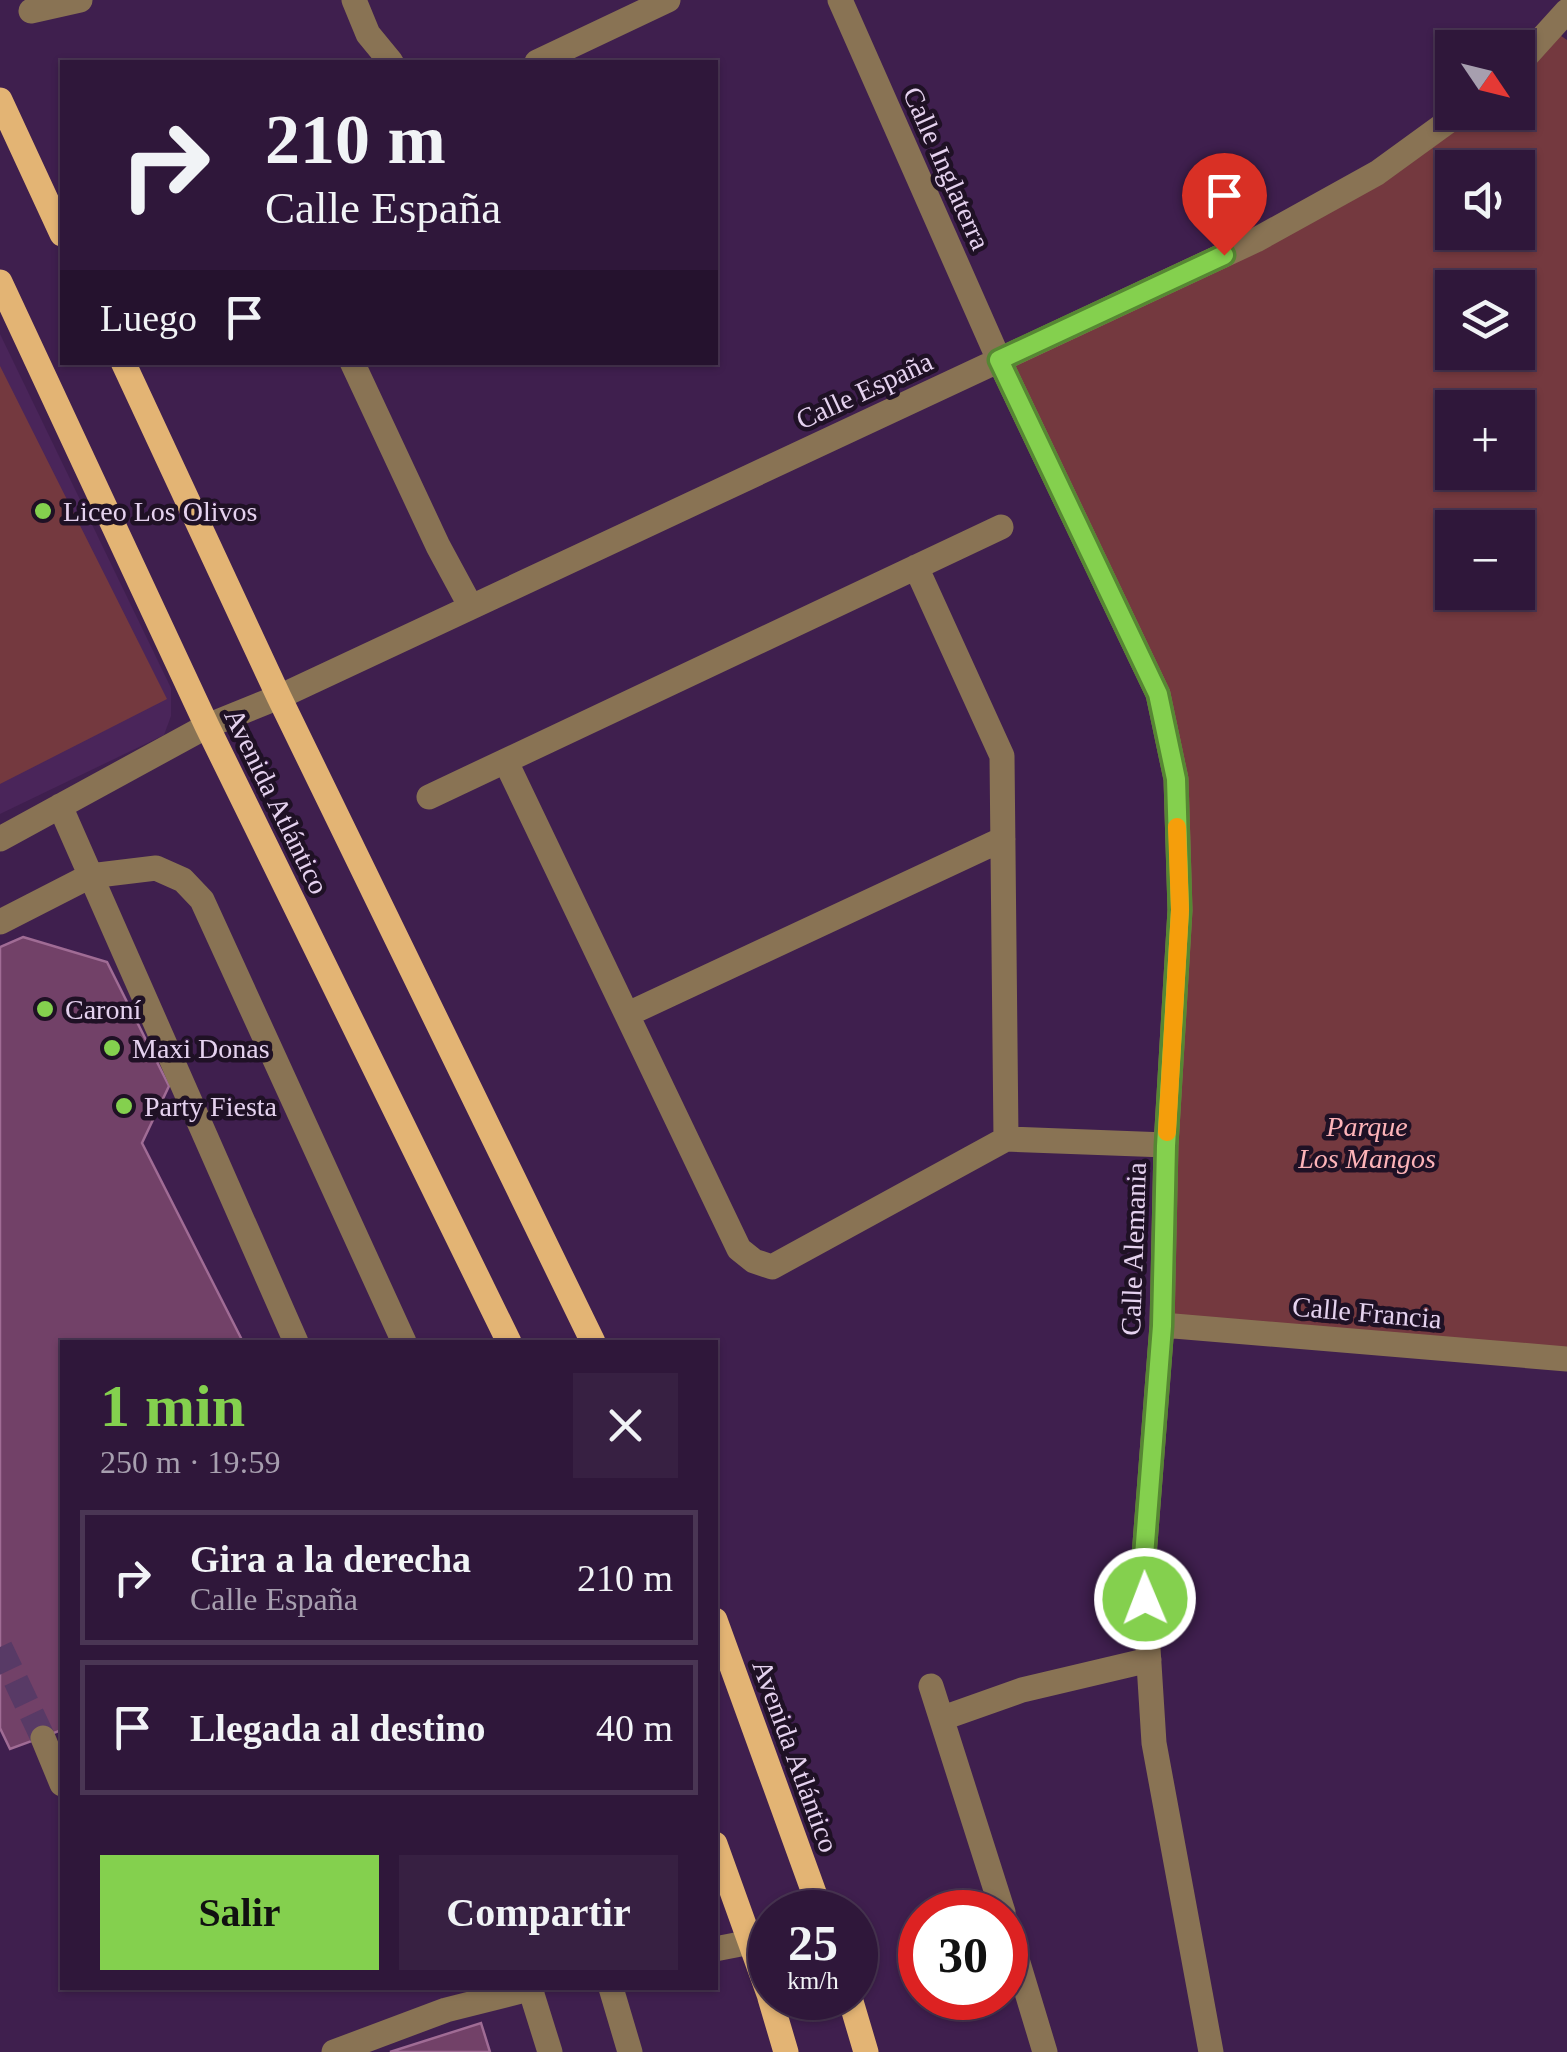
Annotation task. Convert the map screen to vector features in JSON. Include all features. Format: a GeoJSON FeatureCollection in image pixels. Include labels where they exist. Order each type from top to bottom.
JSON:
{"type":"FeatureCollection","features":[{"type":"Feature","properties":{"kind":"main road"},"geometry":{"type":"LineString","coordinates":[[0,100],[60,230]]}},
{"type":"Feature","properties":{"kind":"main road","name":"Avenida Atlántico"},"geometry":{"type":"LineString","coordinates":[[0,282],[207,726],[508,1340]]}},
{"type":"Feature","properties":{"kind":"main road","name":"Avenida Atlántico"},"geometry":{"type":"LineString","coordinates":[[124,365],[279,697],[593,1340]]}},
{"type":"Feature","properties":{"kind":"main road","name":"Avenida Atlántico"},"geometry":{"type":"LineString","coordinates":[[718,1628],[814,1890]]}},
{"type":"Feature","properties":{"kind":"main road"},"geometry":{"type":"LineString","coordinates":[[718,1852],[748,1934]]}},
{"type":"Feature","properties":{"kind":"main road"},"geometry":{"type":"LineString","coordinates":[[777,2020],[786,2052]]}},
{"type":"Feature","properties":{"kind":"main road"},"geometry":{"type":"LineString","coordinates":[[857,2020],[866,2052]]}},
{"type":"Feature","properties":{"kind":"street"},"geometry":{"type":"LineString","coordinates":[[32,10],[80,0]]}},
{"type":"Feature","properties":{"kind":"street"},"geometry":{"type":"LineString","coordinates":[[354,0],[368,34],[389,60]]}},
{"type":"Feature","properties":{"kind":"street"},"geometry":{"type":"LineString","coordinates":[[541,60],[668,0]]}},
{"type":"Feature","properties":{"kind":"street","name":"Calle Inglaterra"},"geometry":{"type":"LineString","coordinates":[[840,0],[999,360]]}},
{"type":"Feature","properties":{"kind":"street"},"geometry":{"type":"LineString","coordinates":[[1535,50],[1562,27]]}},
{"type":"Feature","properties":{"kind":"street","name":"Calle España"},"geometry":{"type":"LineString","coordinates":[[0,839],[207,726],[279,697],[1256,240],[1377,173],[1436,130]]}},
{"type":"Feature","properties":{"kind":"street","name":"Calle Alemania"},"geometry":{"type":"LineString","coordinates":[[999,360],[1158,694],[1176,779],[1180,910],[1166,1146],[1162,1326],[1143,1569],[1154,1742],[1211,2052]]}},
{"type":"Feature","properties":{"kind":"street"},"geometry":{"type":"LineString","coordinates":[[353,365],[438,546],[471,606]]}},
{"type":"Feature","properties":{"kind":"street"},"geometry":{"type":"LineString","coordinates":[[430,798],[1001,527]]}},
{"type":"Feature","properties":{"kind":"street"},"geometry":{"type":"LineString","coordinates":[[916,567],[1002,756],[1006,1139]]}},
{"type":"Feature","properties":{"kind":"street"},"geometry":{"type":"LineString","coordinates":[[506,762],[739,1249],[754,1261],[772,1267],[1006,1139],[1166,1146]]}},
{"type":"Feature","properties":{"kind":"street"},"geometry":{"type":"LineString","coordinates":[[60,806],[295,1340]]}},
{"type":"Feature","properties":{"kind":"street"},"geometry":{"type":"LineString","coordinates":[[628,1014],[1003,839]]}},
{"type":"Feature","properties":{"kind":"street"},"geometry":{"type":"LineString","coordinates":[[0,922],[90,876],[156,868],[183,880],[202,900],[403,1340]]}},
{"type":"Feature","properties":{"kind":"street","name":"Calle Francia"},"geometry":{"type":"LineString","coordinates":[[1162,1326],[1567,1359]]}},
{"type":"Feature","properties":{"kind":"street"},"geometry":{"type":"LineString","coordinates":[[943,1718],[1022,1690],[1149,1660]]}},
{"type":"Feature","properties":{"kind":"street"},"geometry":{"type":"LineString","coordinates":[[931,1686],[995,1890]]}},
{"type":"Feature","properties":{"kind":"street"},"geometry":{"type":"LineString","coordinates":[[43,1738],[60,1779]]}},
{"type":"Feature","properties":{"kind":"street"},"geometry":{"type":"LineString","coordinates":[[718,1948],[748,1943]]}},
{"type":"Feature","properties":{"kind":"street"},"geometry":{"type":"LineString","coordinates":[[446,2010],[464,1990]]}},
{"type":"Feature","properties":{"kind":"street"},"geometry":{"type":"LineString","coordinates":[[334,2052],[446,2010],[523,1990]]}},
{"type":"Feature","properties":{"kind":"street"},"geometry":{"type":"LineString","coordinates":[[532,1990],[550,2052]]}},
{"type":"Feature","properties":{"kind":"street"},"geometry":{"type":"LineString","coordinates":[[612,1990],[630,2052]]}},
{"type":"Feature","properties":{"kind":"street"},"geometry":{"type":"LineString","coordinates":[[1028,1994],[1046,2052]]}},
{"type":"Feature","properties":{"kind":"shaded area","name":"Liceo Los Olivos"},"geometry":{"type":"Polygon","coordinates":[[[0,334],[171,688],[171,716],[164,735],[0,814],[0,334]]]}},
{"type":"Feature","properties":{"kind":"green space","name":"Parque Los Mangos"},"geometry":{"type":"Polygon","coordinates":[[[1551,29],[1567,40],[1567,1359],[1162,1325],[1180,910],[1158,694],[999,360],[1256,240],[1435,129],[1535,130],[1535,46],[1551,29]]]}},
{"type":"Feature","properties":{"kind":"green space","name":"Liceo Los Olivos"},"geometry":{"type":"Polygon","coordinates":[[[0,366],[167,699],[0,784],[0,366]]]}},
{"type":"Feature","properties":{"kind":"building"},"geometry":{"type":"Polygon","coordinates":[[[23,937],[107,962],[169,1086],[142,1143],[242,1340],[60,1340],[60,1731],[10,1749],[0,1728],[0,947],[23,937]]]}},
{"type":"Feature","properties":{"kind":"building"},"geometry":{"type":"Polygon","coordinates":[[[481,2023],[490,2052],[390,2052],[481,2023]]]}},
{"type":"Feature","properties":{"kind":"tunnel"},"geometry":{"type":"LineString","coordinates":[[0,1647],[43,1738]]}},
{"type":"Feature","properties":{"kind":"slow traffic"},"geometry":{"type":"LineString","coordinates":[[1167,1132],[1180,910],[1177,827]]}},
{"type":"Feature","properties":{"kind":"place","name":"Liceo Los Olivos"},"geometry":{"type":"Point","coordinates":[43,511]}},
{"type":"Feature","properties":{"kind":"place","name":"Caroní"},"geometry":{"type":"Point","coordinates":[45,1009]}},
{"type":"Feature","properties":{"kind":"place","name":"Maxi Donas"},"geometry":{"type":"Point","coordinates":[112,1048]}},
{"type":"Feature","properties":{"kind":"place","name":"Party Fiesta"},"geometry":{"type":"Point","coordinates":[124,1106]}},
{"type":"Feature","properties":{"kind":"route"},"geometry":{"type":"LineString","coordinates":[[1145,1599],[1143,1569],[1162,1326],[1166,1146],[1180,910],[1176,779],[1158,694],[999,360],[1224,255]]}}]}
